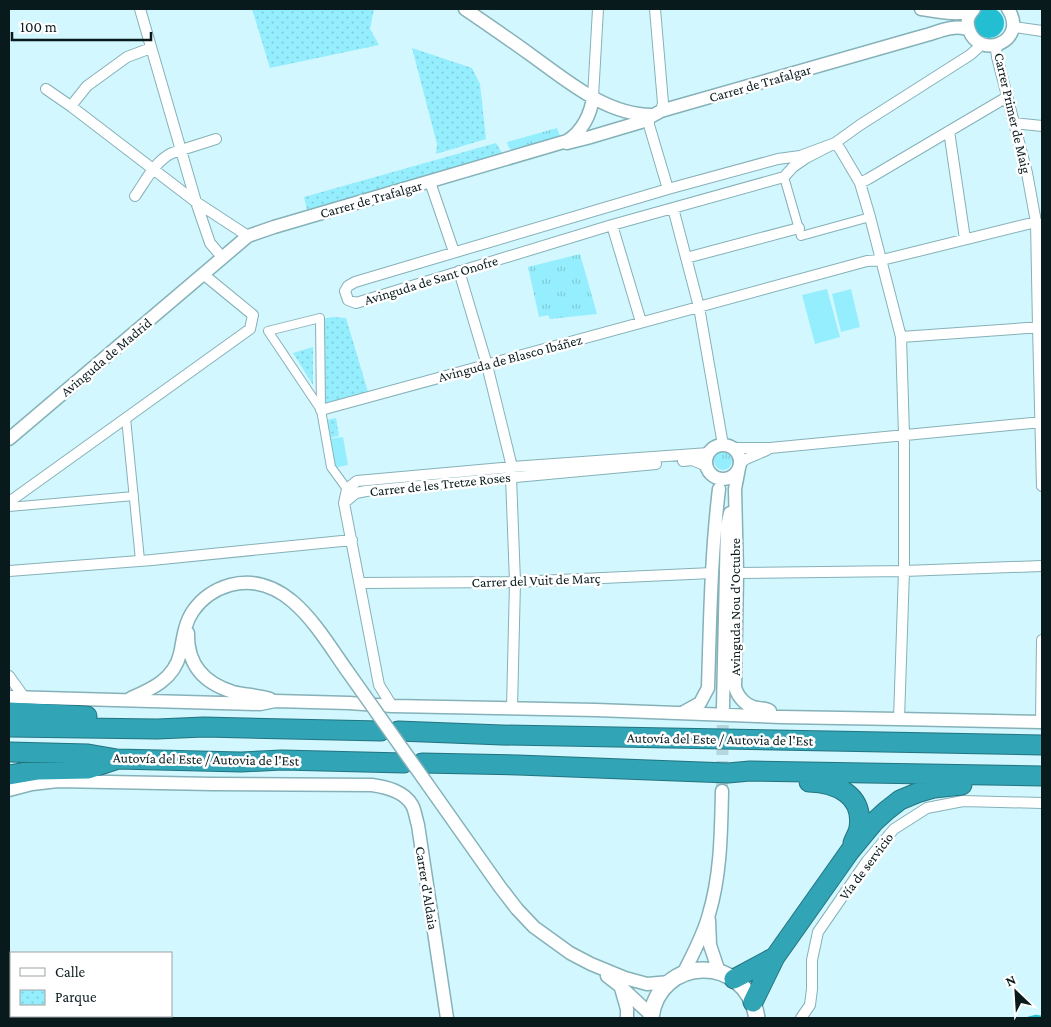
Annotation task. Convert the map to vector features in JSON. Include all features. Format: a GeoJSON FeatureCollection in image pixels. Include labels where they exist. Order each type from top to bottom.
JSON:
{"type":"FeatureCollection","features":[{"type":"Feature","properties":{"kind":"highway"},"geometry":{"type":"LineString","coordinates":[[9,712],[182,720],[204,727]]}},
{"type":"Feature","properties":{"kind":"highway","name":"Autovía del Este / Autovia de l'Est"},"geometry":{"type":"LineString","coordinates":[[9,727],[157,729],[204,727],[1042,745]]}},
{"type":"Feature","properties":{"kind":"highway","name":"Autovía del Este / Autovia de l'Est"},"geometry":{"type":"LineString","coordinates":[[9,752],[88,754],[117,760],[241,762],[282,760],[518,765],[728,773],[750,771],[1042,776]]}},
{"type":"Feature","properties":{"kind":"highway"},"geometry":{"type":"LineString","coordinates":[[9,787],[38,770],[88,769],[117,760]]}},
{"type":"Feature","properties":{"kind":"highway"},"geometry":{"type":"LineString","coordinates":[[9,770],[43,765],[88,764],[95,766]]}},
{"type":"Feature","properties":{"kind":"highway"},"geometry":{"type":"LineString","coordinates":[[728,773],[750,780],[818,782],[844,791],[857,806],[859,818],[859,830],[850,851]]}},
{"type":"Feature","properties":{"kind":"highway"},"geometry":{"type":"LineString","coordinates":[[757,1014],[775,957],[850,851],[886,811],[900,800],[917,792],[934,788],[955,785],[1042,786]]}},
{"type":"Feature","properties":{"kind":"highway"},"geometry":{"type":"LineString","coordinates":[[727,975],[775,957]]}},
{"type":"Feature","properties":{"kind":"main road"},"geometry":{"type":"LineString","coordinates":[[651,1017],[655,1002],[661,992],[676,978],[701,970],[727,975],[745,989],[757,1014]]}},
{"type":"Feature","properties":{"kind":"street"},"geometry":{"type":"LineString","coordinates":[[140,9],[196,202],[210,243],[222,257]]}},
{"type":"Feature","properties":{"kind":"street"},"geometry":{"type":"LineString","coordinates":[[465,9],[574,86],[593,97],[623,112],[641,116],[657,113]]}},
{"type":"Feature","properties":{"kind":"street"},"geometry":{"type":"LineString","coordinates":[[593,97],[598,9]]}},
{"type":"Feature","properties":{"kind":"street"},"geometry":{"type":"LineString","coordinates":[[655,9],[663,107],[649,120],[649,125],[668,189]]}},
{"type":"Feature","properties":{"kind":"street"},"geometry":{"type":"LineString","coordinates":[[921,9],[958,13],[973,10]]}},
{"type":"Feature","properties":{"kind":"street"},"geometry":{"type":"LineString","coordinates":[[973,10],[967,21],[969,30],[973,37],[983,45],[999,44],[1010,36],[1014,16],[1042,31]]}},
{"type":"Feature","properties":{"kind":"street","name":"Carrer de Trafalgar"},"geometry":{"type":"LineString","coordinates":[[552,146],[642,122],[657,113],[949,29],[959,27],[969,30]]}},
{"type":"Feature","properties":{"kind":"street","name":"Avinguda de Sant Onofre"},"geometry":{"type":"LineString","coordinates":[[835,143],[800,156],[778,159],[668,189],[454,252],[355,282],[348,286],[345,291],[348,300],[356,303],[612,225],[784,176],[806,158],[835,143],[976,50],[979,46],[978,42]]}},
{"type":"Feature","properties":{"kind":"street","name":"Carrer Primer de Maig"},"geometry":{"type":"LineString","coordinates":[[999,44],[996,49],[997,57],[1039,223],[1042,486]]}},
{"type":"Feature","properties":{"kind":"street"},"geometry":{"type":"LineString","coordinates":[[71,106],[87,86],[127,57],[152,48]]}},
{"type":"Feature","properties":{"kind":"street"},"geometry":{"type":"LineString","coordinates":[[574,86],[579,91],[586,106],[586,117]]}},
{"type":"Feature","properties":{"kind":"street"},"geometry":{"type":"LineString","coordinates":[[46,89],[196,202],[248,236]]}},
{"type":"Feature","properties":{"kind":"street","name":"Carrer de Trafalgar"},"geometry":{"type":"LineString","coordinates":[[203,274],[248,236],[567,141],[582,126],[591,110],[593,97]]}},
{"type":"Feature","properties":{"kind":"street"},"geometry":{"type":"LineString","coordinates":[[860,182],[1007,97]]}},
{"type":"Feature","properties":{"kind":"street"},"geometry":{"type":"LineString","coordinates":[[1014,123],[1042,126]]}},
{"type":"Feature","properties":{"kind":"street"},"geometry":{"type":"LineString","coordinates":[[949,131],[965,239]]}},
{"type":"Feature","properties":{"kind":"street"},"geometry":{"type":"LineString","coordinates":[[135,196],[154,169],[166,156],[216,139]]}},
{"type":"Feature","properties":{"kind":"street"},"geometry":{"type":"LineString","coordinates":[[835,143],[860,182],[901,338],[904,435],[904,571],[899,719]]}},
{"type":"Feature","properties":{"kind":"street"},"geometry":{"type":"LineString","coordinates":[[784,176],[801,236],[870,217]]}},
{"type":"Feature","properties":{"kind":"street"},"geometry":{"type":"LineString","coordinates":[[430,182],[454,252]]}},
{"type":"Feature","properties":{"kind":"street"},"geometry":{"type":"LineString","coordinates":[[673,208],[699,307],[728,446],[738,453],[740,466]]}},
{"type":"Feature","properties":{"kind":"street","name":"Avinguda de Blasco Ibáñez"},"geometry":{"type":"LineString","coordinates":[[320,410],[867,261],[882,260],[1039,223]]}},
{"type":"Feature","properties":{"kind":"street"},"geometry":{"type":"LineString","coordinates":[[612,225],[641,322]]}},
{"type":"Feature","properties":{"kind":"street"},"geometry":{"type":"LineString","coordinates":[[686,258],[799,228]]}},
{"type":"Feature","properties":{"kind":"street"},"geometry":{"type":"LineString","coordinates":[[459,271],[487,365],[512,472],[515,582],[512,708]]}},
{"type":"Feature","properties":{"kind":"street"},"geometry":{"type":"LineString","coordinates":[[9,502],[250,329],[253,315],[203,274]]}},
{"type":"Feature","properties":{"kind":"street","name":"Avinguda de Madrid"},"geometry":{"type":"LineString","coordinates":[[9,439],[203,274]]}},
{"type":"Feature","properties":{"kind":"street"},"geometry":{"type":"LineString","coordinates":[[320,410],[268,331],[320,318],[320,410],[331,467],[347,489],[344,503],[379,685],[392,706]]}},
{"type":"Feature","properties":{"kind":"street"},"geometry":{"type":"LineString","coordinates":[[901,338],[1040,327]]}},
{"type":"Feature","properties":{"kind":"street"},"geometry":{"type":"LineString","coordinates":[[126,418],[140,560]]}},
{"type":"Feature","properties":{"kind":"street"},"geometry":{"type":"LineString","coordinates":[[728,522],[719,489],[706,462],[709,453],[717,446],[770,448],[1042,422]]}},
{"type":"Feature","properties":{"kind":"street"},"geometry":{"type":"LineString","coordinates":[[710,470],[717,478],[728,478],[732,476],[746,459],[770,448]]}},
{"type":"Feature","properties":{"kind":"street","name":"Carrer de les Tretze Roses"},"geometry":{"type":"LineString","coordinates":[[344,503],[356,493],[366,491],[512,472],[709,453]]}},
{"type":"Feature","properties":{"kind":"street","name":"Carrer de les Tretze Roses"},"geometry":{"type":"LineString","coordinates":[[347,489],[357,481],[692,460],[710,470]]}},
{"type":"Feature","properties":{"kind":"street","name":"Avinguda Nou d'Octubre"},"geometry":{"type":"LineString","coordinates":[[740,466],[735,489],[737,573],[735,687],[737,694],[748,705],[766,709],[781,717]]}},
{"type":"Feature","properties":{"kind":"street","name":"Avinguda Nou d'Octubre"},"geometry":{"type":"LineString","coordinates":[[681,714],[700,703],[708,688],[712,573],[719,489]]}},
{"type":"Feature","properties":{"kind":"street"},"geometry":{"type":"LineString","coordinates":[[728,522],[735,489]]}},
{"type":"Feature","properties":{"kind":"street"},"geometry":{"type":"LineString","coordinates":[[9,507],[134,496]]}},
{"type":"Feature","properties":{"kind":"street","name":"Avinguda Nou d'Octubre"},"geometry":{"type":"LineString","coordinates":[[723,707],[728,522]]}},
{"type":"Feature","properties":{"kind":"street"},"geometry":{"type":"LineString","coordinates":[[9,571],[352,540]]}},
{"type":"Feature","properties":{"kind":"street"},"geometry":{"type":"LineString","coordinates":[[737,573],[904,571],[1042,566]]}},
{"type":"Feature","properties":{"kind":"street","name":"Carrer del Vuit de Març"},"geometry":{"type":"LineString","coordinates":[[360,583],[515,582],[712,573]]}},
{"type":"Feature","properties":{"kind":"street"},"geometry":{"type":"LineString","coordinates":[[126,700],[161,683],[170,675],[176,666],[182,638],[192,611],[210,594],[236,584],[250,583],[264,585],[276,590],[288,597],[314,625],[517,909],[534,926],[570,954],[625,978],[647,984],[676,978],[692,956],[709,915],[716,886],[719,859],[722,791]]}},
{"type":"Feature","properties":{"kind":"street"},"geometry":{"type":"LineString","coordinates":[[188,622],[188,643],[191,658],[197,669],[206,679],[217,686],[234,692],[260,696],[275,701]]}},
{"type":"Feature","properties":{"kind":"street"},"geometry":{"type":"LineString","coordinates":[[9,697],[260,704],[275,701],[781,717],[1042,722],[1042,640]]}},
{"type":"Feature","properties":{"kind":"street"},"geometry":{"type":"LineString","coordinates":[[9,676],[24,697]]}},
{"type":"Feature","properties":{"kind":"street"},"geometry":{"type":"LineString","coordinates":[[349,703],[374,696],[379,685]]}},
{"type":"Feature","properties":{"kind":"street","name":"Carrer d'Aldaia"},"geometry":{"type":"LineString","coordinates":[[9,787],[58,781],[372,785],[388,788],[403,795],[412,805],[418,825],[447,1018]]}},
{"type":"Feature","properties":{"kind":"street","name":"Vía de servicio"},"geometry":{"type":"LineString","coordinates":[[801,1018],[810,1005],[812,960],[818,932],[867,861],[894,829],[927,808],[963,801],[1042,803]]}},
{"type":"Feature","properties":{"kind":"street"},"geometry":{"type":"LineString","coordinates":[[709,915],[710,945],[727,975]]}},
{"type":"Feature","properties":{"kind":"street"},"geometry":{"type":"LineString","coordinates":[[591,964],[620,986],[651,1017]]}},
{"type":"Feature","properties":{"kind":"street"},"geometry":{"type":"LineString","coordinates":[[620,986],[627,1009],[627,1018]]}},
{"type":"Feature","properties":{"kind":"green space"},"geometry":{"type":"Polygon","coordinates":[[[252,9],[374,9],[370,29],[379,45],[270,68],[252,9]]]}},
{"type":"Feature","properties":{"kind":"green space"},"geometry":{"type":"Polygon","coordinates":[[[412,48],[472,68],[480,84],[486,139],[436,154],[437,144],[412,48]]]}},
{"type":"Feature","properties":{"kind":"green space"},"geometry":{"type":"Polygon","coordinates":[[[557,128],[560,136],[512,150],[509,148],[507,142],[557,128]]]}},
{"type":"Feature","properties":{"kind":"green space"},"geometry":{"type":"Polygon","coordinates":[[[496,143],[502,153],[307,210],[304,197],[496,143]]]}},
{"type":"Feature","properties":{"kind":"green space"},"geometry":{"type":"Polygon","coordinates":[[[580,254],[597,314],[550,319],[548,315],[539,317],[528,267],[580,254]]]}},
{"type":"Feature","properties":{"kind":"green space"},"geometry":{"type":"Polygon","coordinates":[[[827,289],[840,337],[815,344],[802,295],[827,289]]]}},
{"type":"Feature","properties":{"kind":"green space"},"geometry":{"type":"Polygon","coordinates":[[[851,289],[860,327],[841,332],[832,294],[851,289]]]}},
{"type":"Feature","properties":{"kind":"green space"},"geometry":{"type":"Polygon","coordinates":[[[333,317],[346,318],[368,392],[326,405],[323,319],[333,317]]]}},
{"type":"Feature","properties":{"kind":"green space"},"geometry":{"type":"Polygon","coordinates":[[[313,347],[313,385],[293,353],[313,347]]]}},
{"type":"Feature","properties":{"kind":"green space"},"geometry":{"type":"Polygon","coordinates":[[[336,418],[339,436],[329,438],[326,420],[336,418]]]}},
{"type":"Feature","properties":{"kind":"green space"},"geometry":{"type":"Polygon","coordinates":[[[343,437],[348,465],[333,468],[328,439],[343,437]]]}},
{"type":"Feature","properties":{"kind":"green space"},"geometry":{"type":"Polygon","coordinates":[[[719,452],[727,452],[732,457],[730,468],[719,470],[714,465],[714,457],[719,452]]]}},
{"type":"Feature","properties":{"kind":"shaded area"},"geometry":{"type":"Polygon","coordinates":[[[989,8],[1000,12],[1004,23],[1000,34],[989,38],[978,34],[974,23],[978,12],[989,8]]]}},
{"type":"Feature","properties":{"kind":"waterway"},"geometry":{"type":"LineString","coordinates":[[1028,1018],[1042,1017]]}},
{"type":"Feature","properties":{"kind":"tunnel"},"geometry":{"type":"LineString","coordinates":[[722,791],[723,707]]}}]}
